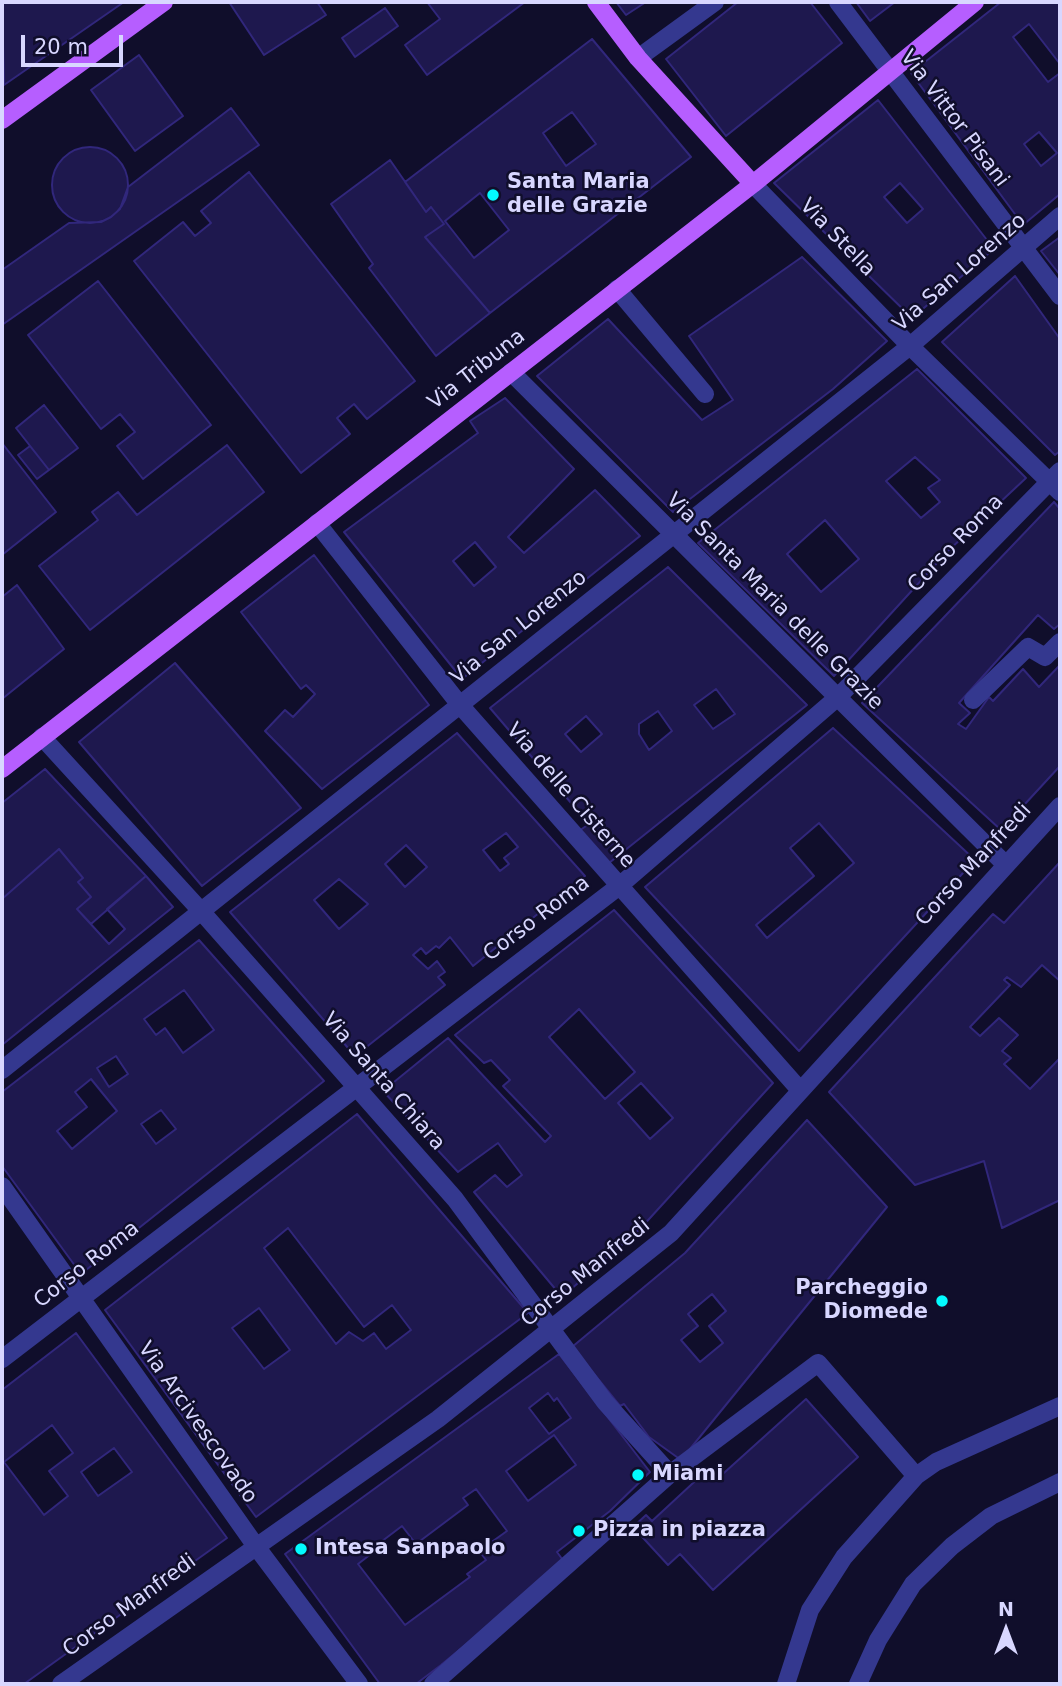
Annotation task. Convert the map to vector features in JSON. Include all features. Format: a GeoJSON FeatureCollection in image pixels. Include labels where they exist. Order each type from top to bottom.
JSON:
{"type":"FeatureCollection","features":[{"type":"Feature","properties":{"kind":"main road"},"geometry":{"type":"LineString","coordinates":[[2,119],[164,2]]}},
{"type":"Feature","properties":{"kind":"main road","name":"Via Stella"},"geometry":{"type":"LineString","coordinates":[[596,2],[638,58],[753,184]]}},
{"type":"Feature","properties":{"kind":"main road","name":"Via Tribuna"},"geometry":{"type":"LineString","coordinates":[[2,769],[753,184],[974,2]]}},
{"type":"Feature","properties":{"kind":"street"},"geometry":{"type":"LineString","coordinates":[[638,58],[715,2]]}},
{"type":"Feature","properties":{"kind":"street","name":"Via Vittor Pisani"},"geometry":{"type":"LineString","coordinates":[[838,2],[1060,296]]}},
{"type":"Feature","properties":{"kind":"street","name":"Via Stella"},"geometry":{"type":"LineString","coordinates":[[753,184],[910,346],[1057,481]]}},
{"type":"Feature","properties":{"kind":"street","name":"Via San Lorenzo"},"geometry":{"type":"LineString","coordinates":[[2,1070],[910,346],[1060,216]]}},
{"type":"Feature","properties":{"kind":"street"},"geometry":{"type":"LineString","coordinates":[[617,289],[705,394]]}},
{"type":"Feature","properties":{"kind":"street","name":"Via Santa Maria delle Grazie"},"geometry":{"type":"LineString","coordinates":[[511,372],[1005,864]]}},
{"type":"Feature","properties":{"kind":"street","name":"Corso Roma"},"geometry":{"type":"LineString","coordinates":[[2,1359],[618,887],[838,697],[1057,481]]}},
{"type":"Feature","properties":{"kind":"street","name":"Via delle Cisterne"},"geometry":{"type":"LineString","coordinates":[[317,523],[460,705],[618,887],[800,1089]]}},
{"type":"Feature","properties":{"kind":"street"},"geometry":{"type":"LineString","coordinates":[[973,700],[1028,647],[1045,657],[1060,642]]}},
{"type":"Feature","properties":{"kind":"street","name":"Via Santa Chiara"},"geometry":{"type":"LineString","coordinates":[[42,737],[201,911],[455,1199],[605,1402],[670,1474]]}},
{"type":"Feature","properties":{"kind":"street","name":"Corso Manfredi"},"geometry":{"type":"LineString","coordinates":[[61,1684],[255,1545],[438,1419],[671,1233],[1060,806]]}},
{"type":"Feature","properties":{"kind":"street","name":"Via Arcivescovado"},"geometry":{"type":"LineString","coordinates":[[2,1186],[255,1545],[359,1684]]}},
{"type":"Feature","properties":{"kind":"street"},"geometry":{"type":"LineString","coordinates":[[433,1684],[670,1474],[818,1363],[916,1476]]}},
{"type":"Feature","properties":{"kind":"street"},"geometry":{"type":"LineString","coordinates":[[786,1684],[810,1610],[844,1557],[916,1476],[936,1462],[1060,1406]]}},
{"type":"Feature","properties":{"kind":"street"},"geometry":{"type":"LineString","coordinates":[[858,1684],[878,1640],[913,1584],[951,1546],[991,1516],[1060,1482]]}},
{"type":"Feature","properties":{"kind":"building"},"geometry":{"type":"Polygon","coordinates":[[[2,2],[124,2],[4,85],[2,2]]]}},
{"type":"Feature","properties":{"kind":"building"},"geometry":{"type":"Polygon","coordinates":[[[229,2],[317,2],[326,15],[264,55],[229,2]]]}},
{"type":"Feature","properties":{"kind":"building"},"geometry":{"type":"Polygon","coordinates":[[[427,2],[525,2],[427,75],[405,45],[440,19],[427,2]]]}},
{"type":"Feature","properties":{"kind":"building"},"geometry":{"type":"Polygon","coordinates":[[[616,2],[646,2],[626,15],[616,2]]]}},
{"type":"Feature","properties":{"kind":"building"},"geometry":{"type":"Polygon","coordinates":[[[738,2],[810,2],[842,43],[726,136],[666,59],[738,2]]]}},
{"type":"Feature","properties":{"kind":"building"},"geometry":{"type":"Polygon","coordinates":[[[856,2],[895,2],[870,21],[856,2]]]}},
{"type":"Feature","properties":{"kind":"building"},"geometry":{"type":"Polygon","coordinates":[[[1001,2],[1060,2],[1060,64],[1029,24],[1013,37],[1048,82],[1060,73],[1060,194],[1023,225],[911,73],[1001,2]],[[1039,132],[1024,144],[1041,166],[1057,153],[1039,132]]]}},
{"type":"Feature","properties":{"kind":"building"},"geometry":{"type":"Polygon","coordinates":[[[385,8],[398,26],[355,57],[342,38],[385,8]]]}},
{"type":"Feature","properties":{"kind":"building","name":"Santa Maria delle Grazie"},"geometry":{"type":"Polygon","coordinates":[[[592,39],[691,157],[490,313],[425,237],[444,224],[431,207],[426,212],[405,182],[592,39]],[[572,112],[543,133],[566,166],[596,144],[572,112]],[[480,193],[445,221],[474,258],[509,230],[480,193]]]}},
{"type":"Feature","properties":{"kind":"building"},"geometry":{"type":"Polygon","coordinates":[[[139,55],[183,116],[135,151],[91,90],[139,55]]]}},
{"type":"Feature","properties":{"kind":"building"},"geometry":{"type":"Polygon","coordinates":[[[878,100],[994,249],[912,318],[774,183],[878,100]],[[900,183],[884,197],[907,223],[923,209],[900,183]]]}},
{"type":"Feature","properties":{"kind":"building"},"geometry":{"type":"Polygon","coordinates":[[[231,108],[259,145],[2,325],[2,270],[69,223],[101,222],[111,217],[120,209],[128,187],[231,108]]]}},
{"type":"Feature","properties":{"kind":"building"},"geometry":{"type":"Polygon","coordinates":[[[90,147],[104,150],[117,158],[125,171],[128,185],[125,199],[117,212],[104,220],[90,223],[76,220],[63,212],[55,199],[52,185],[55,171],[63,158],[76,150],[90,147]]]}},
{"type":"Feature","properties":{"kind":"building"},"geometry":{"type":"Polygon","coordinates":[[[390,160],[426,212],[431,207],[444,224],[425,237],[490,313],[436,356],[369,268],[373,264],[331,204],[390,160]]]}},
{"type":"Feature","properties":{"kind":"building"},"geometry":{"type":"Polygon","coordinates":[[[249,172],[415,381],[367,419],[354,404],[337,418],[350,434],[301,473],[134,261],[183,222],[195,236],[211,223],[201,211],[249,172]]]}},
{"type":"Feature","properties":{"kind":"building"},"geometry":{"type":"Polygon","coordinates":[[[1060,237],[1060,275],[1041,251],[1060,237]]]}},
{"type":"Feature","properties":{"kind":"building"},"geometry":{"type":"Polygon","coordinates":[[[802,257],[887,341],[833,389],[673,512],[537,376],[608,319],[702,420],[733,400],[689,336],[802,257]]]}},
{"type":"Feature","properties":{"kind":"building"},"geometry":{"type":"Polygon","coordinates":[[[1015,276],[1060,339],[1060,451],[1055,455],[942,342],[1015,276]]]}},
{"type":"Feature","properties":{"kind":"building"},"geometry":{"type":"Polygon","coordinates":[[[98,281],[211,425],[143,479],[117,446],[135,432],[120,414],[101,429],[28,335],[98,281]]]}},
{"type":"Feature","properties":{"kind":"building"},"geometry":{"type":"Polygon","coordinates":[[[917,369],[1026,478],[948,551],[834,676],[698,543],[917,369]],[[915,457],[886,481],[921,518],[940,502],[928,488],[940,480],[915,457]],[[825,520],[787,554],[821,592],[859,559],[825,520]]]}},
{"type":"Feature","properties":{"kind":"building"},"geometry":{"type":"Polygon","coordinates":[[[505,398],[574,469],[508,537],[524,553],[595,490],[640,536],[462,679],[344,532],[478,433],[470,421],[505,398]],[[475,542],[453,561],[474,586],[496,567],[475,542]]]}},
{"type":"Feature","properties":{"kind":"building"},"geometry":{"type":"Polygon","coordinates":[[[44,405],[78,448],[49,470],[16,428],[44,405]]]}},
{"type":"Feature","properties":{"kind":"building"},"geometry":{"type":"Polygon","coordinates":[[[2,443],[56,512],[2,555],[2,443]]]}},
{"type":"Feature","properties":{"kind":"building"},"geometry":{"type":"Polygon","coordinates":[[[227,445],[264,492],[90,630],[39,566],[98,520],[92,512],[118,492],[137,515],[227,445]]]}},
{"type":"Feature","properties":{"kind":"building"},"geometry":{"type":"Polygon","coordinates":[[[30,446],[49,470],[37,479],[18,455],[30,446]]]}},
{"type":"Feature","properties":{"kind":"building"},"geometry":{"type":"Polygon","coordinates":[[[1054,502],[1060,509],[1060,624],[1054,629],[1038,615],[959,703],[970,713],[958,724],[966,729],[989,697],[993,701],[1023,669],[1039,687],[1060,665],[1060,766],[1001,830],[862,703],[1054,502]]]}},
{"type":"Feature","properties":{"kind":"building"},"geometry":{"type":"Polygon","coordinates":[[[314,555],[429,705],[322,789],[265,731],[285,710],[293,717],[315,694],[306,685],[301,689],[241,612],[314,555]]]}},
{"type":"Feature","properties":{"kind":"building"},"geometry":{"type":"Polygon","coordinates":[[[668,567],[807,705],[604,867],[576,833],[589,824],[490,708],[668,567]],[[716,689],[694,705],[713,729],[735,714],[716,689]],[[658,711],[639,724],[639,734],[649,750],[672,731],[658,711]],[[586,716],[565,734],[581,752],[602,734],[586,716]]]}},
{"type":"Feature","properties":{"kind":"building"},"geometry":{"type":"Polygon","coordinates":[[[17,585],[64,649],[2,699],[2,597],[17,585]]]}},
{"type":"Feature","properties":{"kind":"building"},"geometry":{"type":"Polygon","coordinates":[[[175,663],[301,808],[202,886],[79,742],[175,663]]]}},
{"type":"Feature","properties":{"kind":"building"},"geometry":{"type":"Polygon","coordinates":[[[833,728],[975,860],[799,1051],[645,887],[833,728]],[[819,823],[790,848],[814,876],[756,925],[767,938],[854,863],[819,823]]]}},
{"type":"Feature","properties":{"kind":"building"},"geometry":{"type":"Polygon","coordinates":[[[457,733],[585,876],[473,966],[450,937],[439,948],[436,946],[426,954],[421,948],[413,955],[428,969],[437,961],[445,972],[438,977],[445,985],[355,1056],[230,912],[457,733]],[[506,833],[483,850],[500,871],[509,864],[504,858],[518,847],[506,833]],[[406,845],[385,864],[405,887],[427,867],[406,845]],[[339,879],[314,900],[339,929],[368,904],[339,879]]]}},
{"type":"Feature","properties":{"kind":"building"},"geometry":{"type":"Polygon","coordinates":[[[45,769],[146,876],[91,924],[77,909],[91,897],[78,882],[83,878],[59,849],[2,899],[2,803],[45,769]]]}},
{"type":"Feature","properties":{"kind":"building"},"geometry":{"type":"Polygon","coordinates":[[[59,849],[83,878],[78,882],[91,897],[77,909],[109,944],[125,929],[107,909],[146,876],[173,907],[2,1045],[2,899],[59,849]]]}},
{"type":"Feature","properties":{"kind":"building"},"geometry":{"type":"Polygon","coordinates":[[[1060,862],[1060,981],[1042,965],[1021,987],[1007,977],[1004,980],[1010,985],[970,1027],[980,1036],[999,1018],[1018,1035],[1002,1051],[1011,1058],[1004,1064],[1030,1089],[1060,1058],[1060,1200],[1002,1228],[984,1161],[915,1185],[829,1092],[993,914],[1004,923],[1060,862]]]}},
{"type":"Feature","properties":{"kind":"building"},"geometry":{"type":"Polygon","coordinates":[[[614,910],[773,1083],[640,1229],[562,1297],[474,1192],[495,1175],[507,1187],[522,1175],[498,1143],[458,1172],[383,1091],[448,1038],[545,1142],[551,1136],[503,1086],[510,1080],[491,1060],[484,1063],[455,1035],[614,910]],[[579,1009],[549,1037],[605,1099],[635,1072],[579,1009]],[[641,1083],[618,1103],[650,1139],[673,1118],[641,1083]]]}},
{"type":"Feature","properties":{"kind":"building"},"geometry":{"type":"Polygon","coordinates":[[[199,940],[324,1081],[81,1274],[2,1166],[2,1092],[199,940]],[[184,990],[144,1019],[156,1035],[165,1028],[183,1053],[214,1030],[184,990]],[[116,1056],[97,1068],[109,1087],[128,1074],[116,1056]],[[91,1079],[75,1092],[87,1107],[57,1131],[72,1149],[117,1111],[91,1079]],[[161,1110],[141,1124],[156,1144],[176,1129],[161,1110]]]}},
{"type":"Feature","properties":{"kind":"building"},"geometry":{"type":"Polygon","coordinates":[[[357,1114],[528,1313],[256,1517],[105,1310],[357,1114]],[[288,1228],[264,1248],[336,1344],[349,1332],[363,1341],[374,1333],[386,1349],[411,1330],[392,1305],[364,1327],[288,1228]],[[259,1308],[232,1328],[264,1369],[290,1350],[259,1308]]]}},
{"type":"Feature","properties":{"kind":"building"},"geometry":{"type":"Polygon","coordinates":[[[807,1120],[887,1207],[681,1460],[649,1437],[624,1404],[620,1406],[572,1347],[685,1253],[807,1120]],[[712,1294],[688,1314],[698,1326],[681,1340],[700,1362],[723,1343],[709,1326],[726,1311],[712,1294]]]}},
{"type":"Feature","properties":{"kind":"building"},"geometry":{"type":"Polygon","coordinates":[[[76,1333],[227,1538],[24,1684],[2,1684],[2,1390],[76,1333]],[[52,1425],[4,1462],[44,1515],[68,1496],[49,1471],[73,1453],[52,1425]],[[114,1448],[81,1472],[98,1496],[132,1472],[114,1448]]]}},
{"type":"Feature","properties":{"kind":"building"},"geometry":{"type":"Polygon","coordinates":[[[559,1354],[650,1472],[610,1511],[557,1552],[565,1563],[416,1684],[380,1684],[285,1554],[559,1354]],[[548,1393],[529,1408],[549,1434],[571,1418],[557,1398],[554,1401],[548,1393]],[[554,1435],[506,1471],[528,1501],[576,1465],[554,1435]],[[476,1489],[463,1498],[468,1505],[416,1544],[402,1526],[369,1551],[371,1554],[358,1564],[405,1625],[470,1577],[467,1574],[486,1560],[479,1551],[507,1531],[476,1489]]]}},
{"type":"Feature","properties":{"kind":"building"},"geometry":{"type":"Polygon","coordinates":[[[806,1399],[858,1457],[713,1590],[680,1554],[668,1565],[633,1527],[646,1515],[652,1521],[706,1471],[715,1481],[806,1399]]]}},
{"type":"Feature","properties":{"kind":"place","name":"Santa Maria delle Grazie"},"geometry":{"type":"Point","coordinates":[493,195]}},
{"type":"Feature","properties":{"kind":"place","name":"Parcheggio Diomede"},"geometry":{"type":"Point","coordinates":[942,1301]}},
{"type":"Feature","properties":{"kind":"place","name":"Miami"},"geometry":{"type":"Point","coordinates":[638,1475]}},
{"type":"Feature","properties":{"kind":"place","name":"Pizza in piazza"},"geometry":{"type":"Point","coordinates":[579,1531]}},
{"type":"Feature","properties":{"kind":"place","name":"Intesa Sanpaolo"},"geometry":{"type":"Point","coordinates":[301,1549]}}]}
